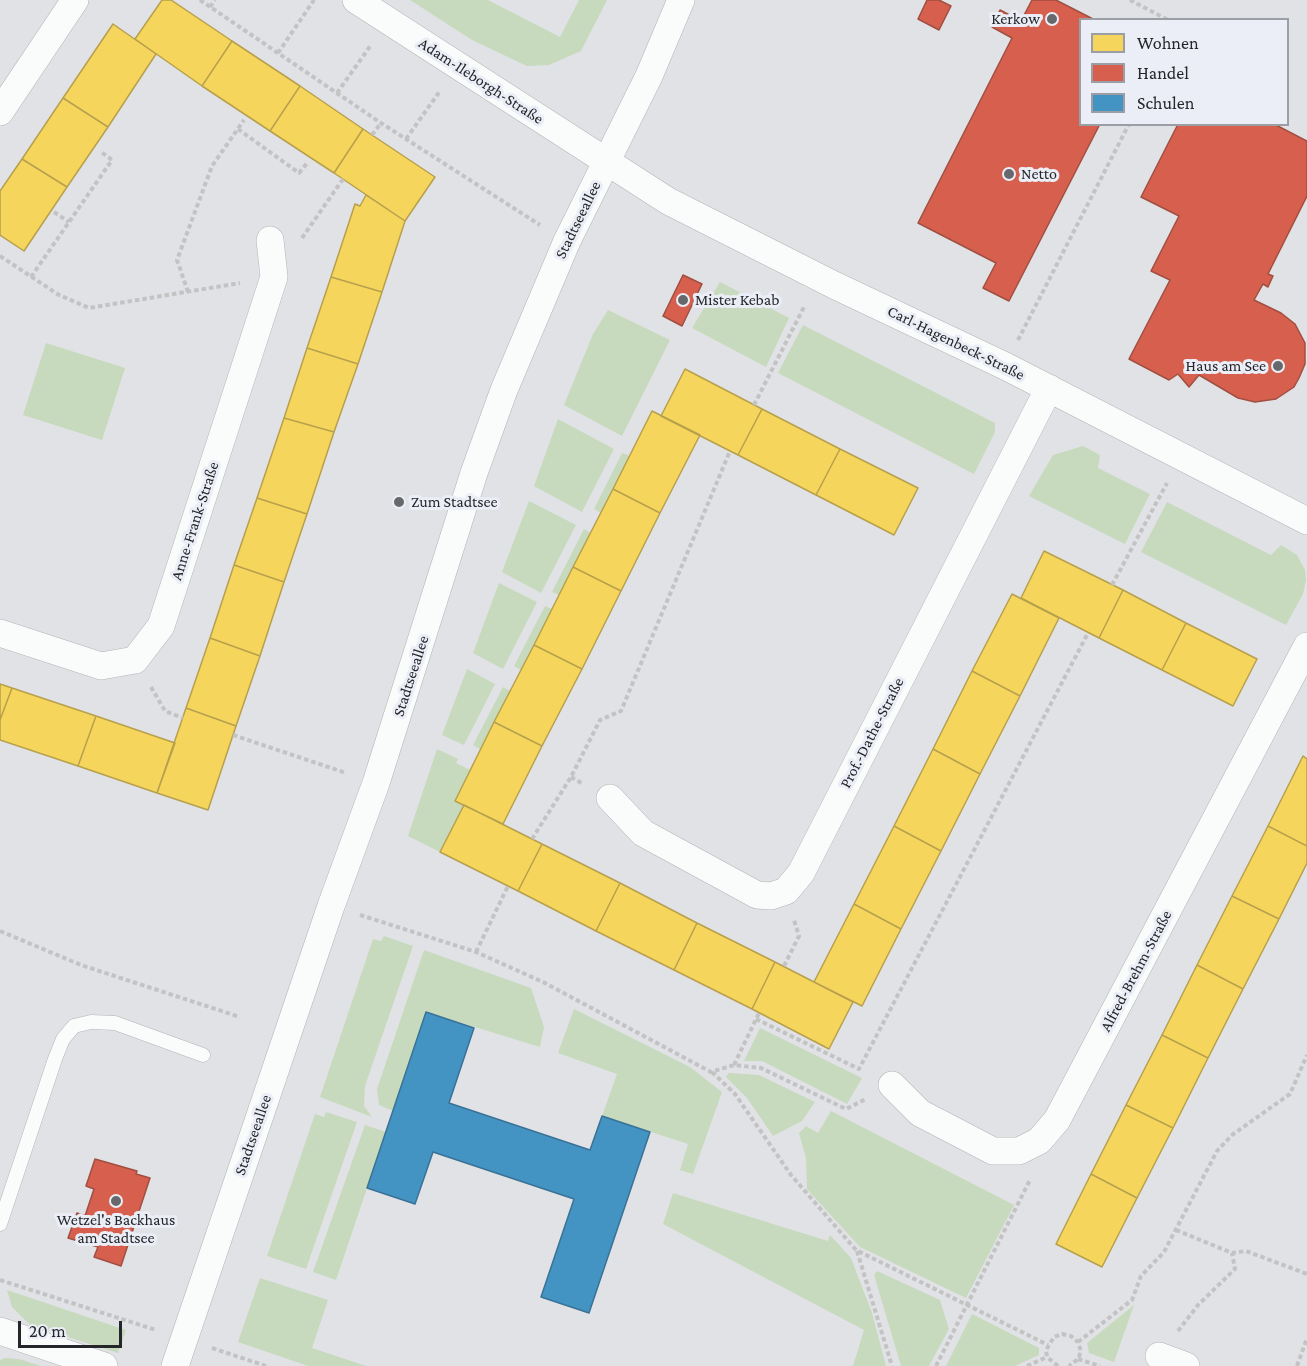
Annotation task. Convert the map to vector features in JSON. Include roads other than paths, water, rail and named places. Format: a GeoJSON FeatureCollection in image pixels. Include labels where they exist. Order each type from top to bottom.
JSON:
{"type":"FeatureCollection","features":[{"type":"Feature","properties":{"kind":"street"},"geometry":{"type":"LineString","coordinates":[[0,112],[10,76],[75,0]]}},
{"type":"Feature","properties":{"kind":"street","name":"Adam-Ileborgh-Straße"},"geometry":{"type":"LineString","coordinates":[[356,0],[607,161]]}},
{"type":"Feature","properties":{"kind":"street","name":"Stadtseeallee"},"geometry":{"type":"LineString","coordinates":[[175,1366],[331,906],[376,783],[474,473],[504,390],[567,241],[648,76],[681,0]]}},
{"type":"Feature","properties":{"kind":"street","name":"Carl-Hagenbeck-Straße"},"geometry":{"type":"LineString","coordinates":[[607,161],[668,201],[818,277],[1049,388],[1307,521]]}},
{"type":"Feature","properties":{"kind":"street","name":"Anne-Frank-Straße"},"geometry":{"type":"LineString","coordinates":[[0,633],[101,666],[135,660],[161,626],[274,278],[270,240]]}},
{"type":"Feature","properties":{"kind":"street","name":"Prof.-Dathe-Straße"},"geometry":{"type":"LineString","coordinates":[[610,798],[643,833],[757,895],[771,896],[786,891],[801,873],[1049,388]]}},
{"type":"Feature","properties":{"kind":"street","name":"Alfred-Brehm-Straße"},"geometry":{"type":"LineString","coordinates":[[892,1085],[920,1113],[993,1151],[1019,1151],[1039,1141],[1057,1120],[1307,646]]}},
{"type":"Feature","properties":{"kind":"street"},"geometry":{"type":"LineString","coordinates":[[0,1331],[104,1366]]}},
{"type":"Feature","properties":{"kind":"street"},"geometry":{"type":"LineString","coordinates":[[1159,1356],[1186,1366]]}},
{"type":"Feature","properties":{"kind":"lane"},"geometry":{"type":"LineString","coordinates":[[0,1224],[55,1059],[63,1039],[74,1026],[91,1022],[116,1023],[203,1055]]}},
{"type":"Feature","properties":{"kind":"place","name":"Kerkow"},"geometry":{"type":"Point","coordinates":[1052,19]}},
{"type":"Feature","properties":{"kind":"place","name":"Netto"},"geometry":{"type":"Point","coordinates":[1009,174]}},
{"type":"Feature","properties":{"kind":"place","name":"Mister Kebab"},"geometry":{"type":"Point","coordinates":[683,300]}},
{"type":"Feature","properties":{"kind":"place","name":"Haus am See"},"geometry":{"type":"Point","coordinates":[1278,366]}},
{"type":"Feature","properties":{"kind":"place","name":"Zum Stadtsee"},"geometry":{"type":"Point","coordinates":[399,502]}},
{"type":"Feature","properties":{"kind":"place","name":"Wetzel's Backhaus am Stadtsee"},"geometry":{"type":"Point","coordinates":[116,1201]}}]}
